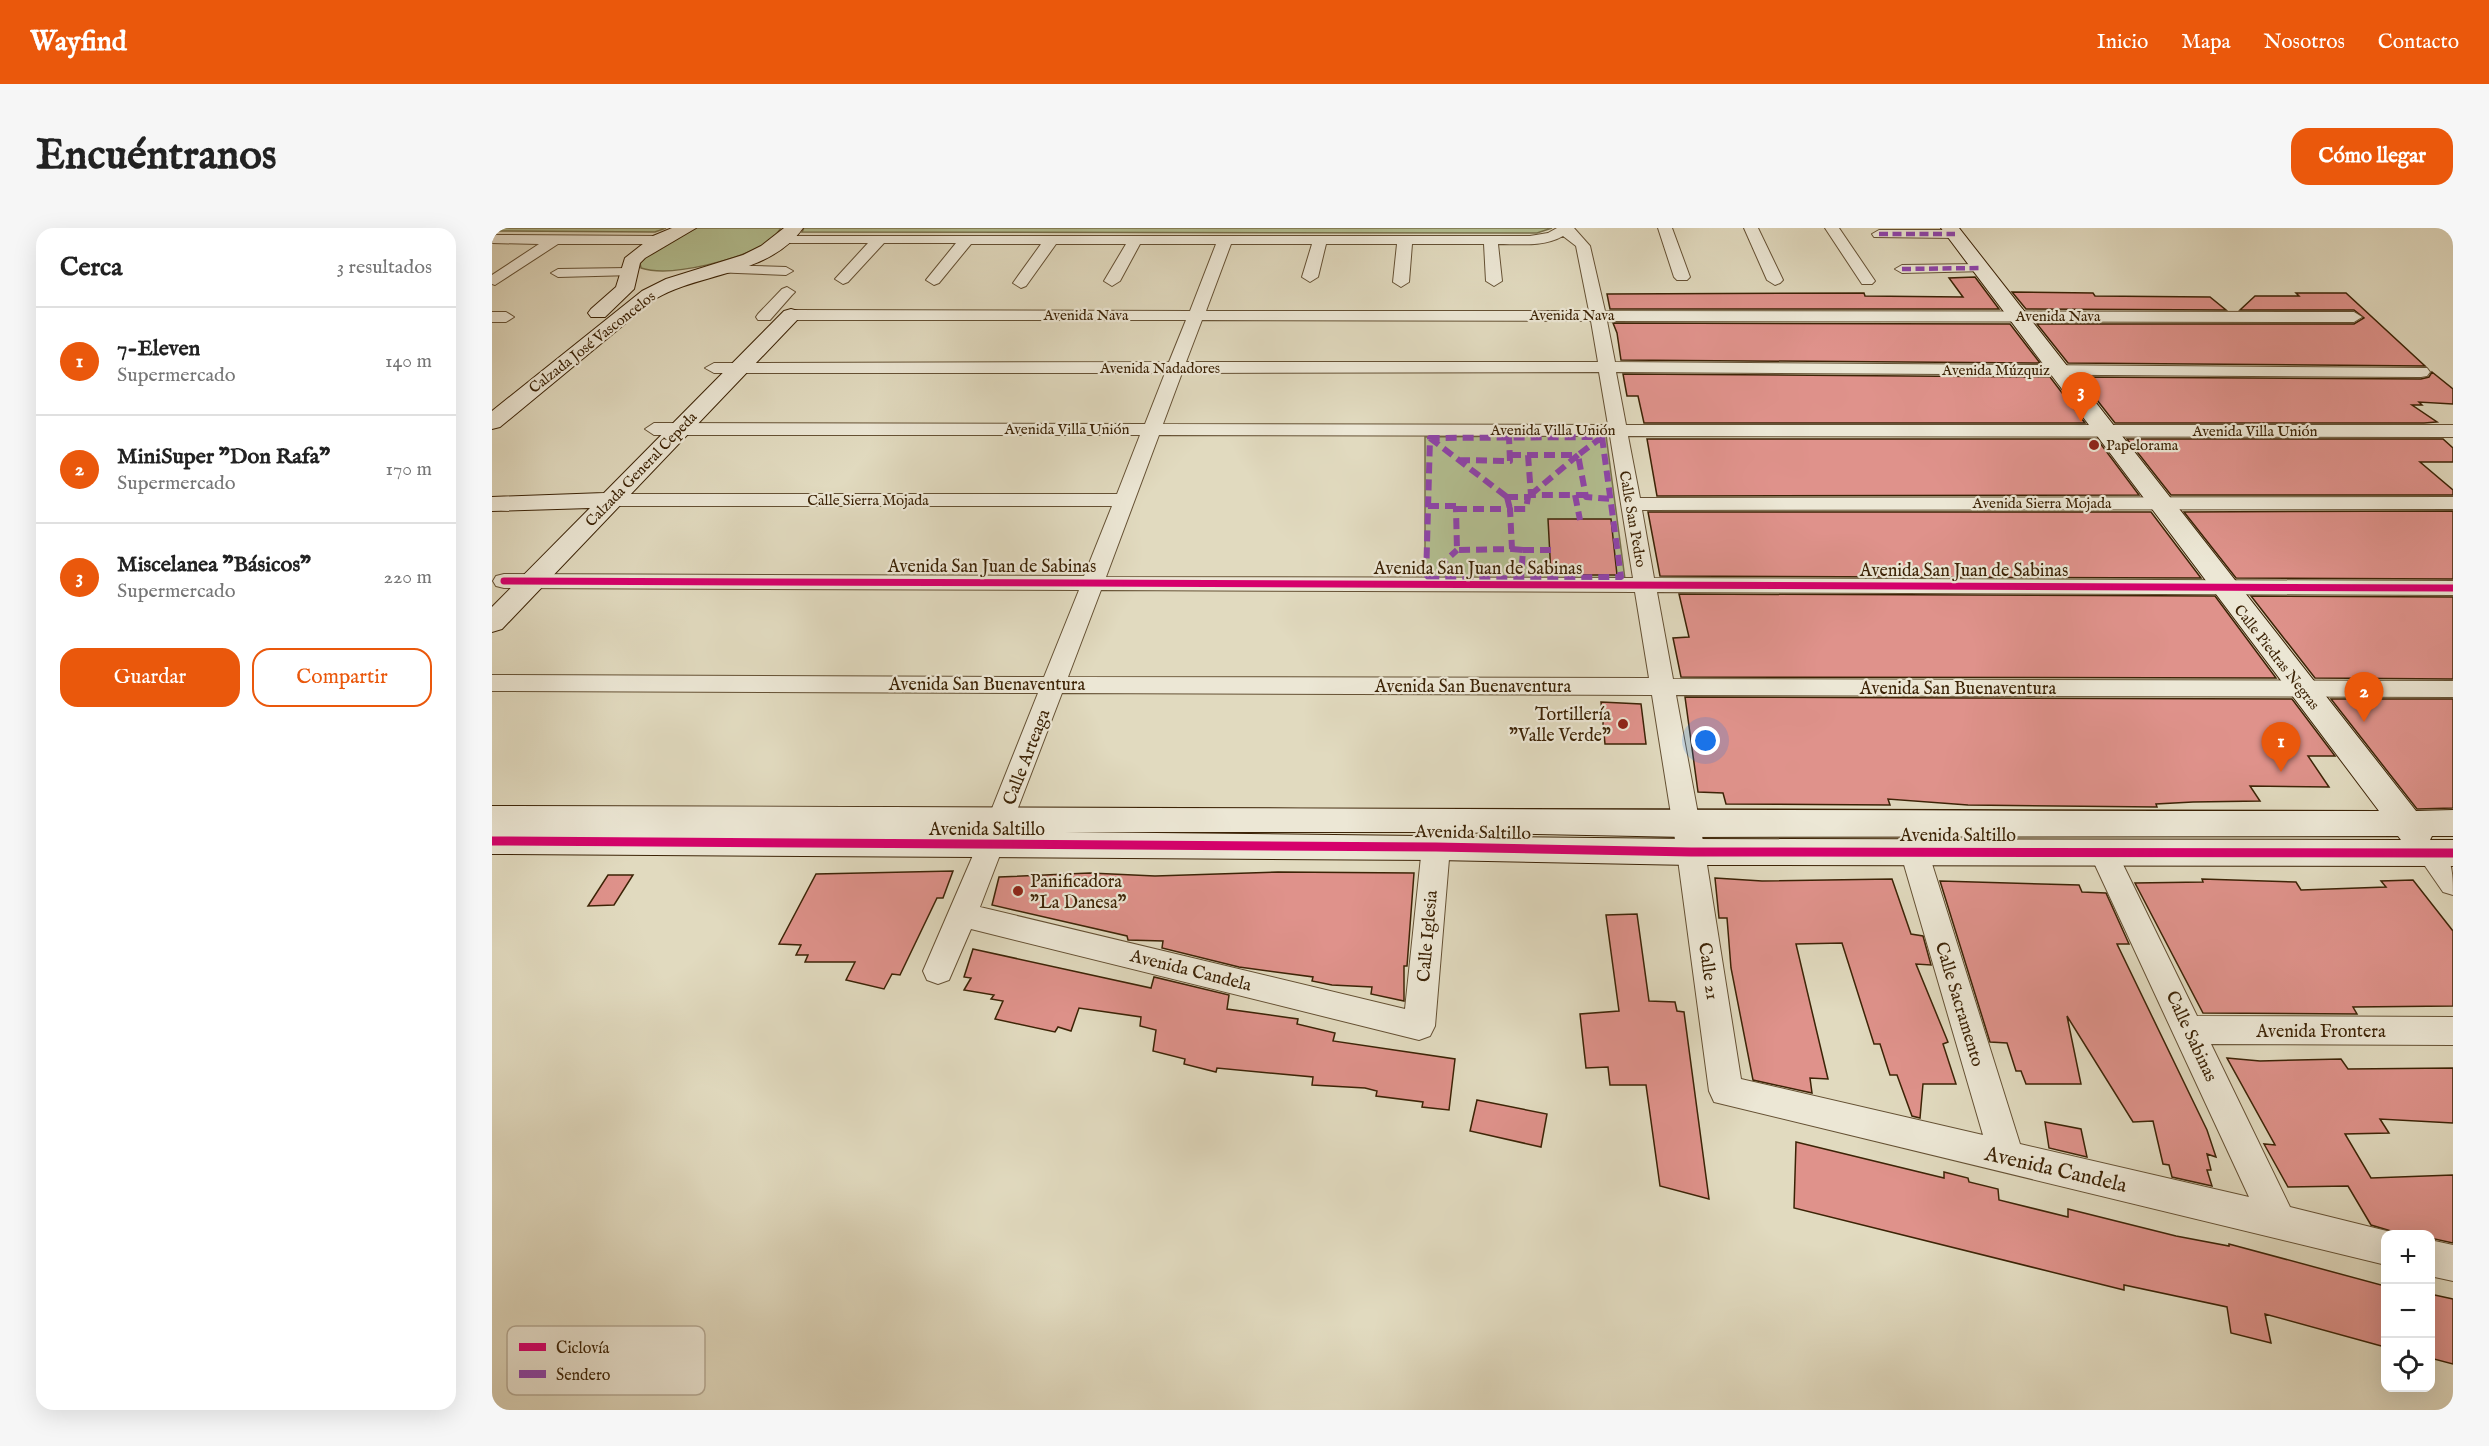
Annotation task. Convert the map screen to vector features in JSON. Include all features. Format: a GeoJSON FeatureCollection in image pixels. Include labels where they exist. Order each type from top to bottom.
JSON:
{"type":"FeatureCollection","features":[{"type":"Feature","properties":{"kind":"street","name":"Calzada José Vasconcelos"},"geometry":{"type":"LineString","coordinates":[[492,399],[612,302],[624,289],[628,274],[639,254],[659,240],[687,228]]}},
{"type":"Feature","properties":{"kind":"street"},"geometry":{"type":"LineString","coordinates":[[1665,228],[1682,278]]}},
{"type":"Feature","properties":{"kind":"street"},"geometry":{"type":"LineString","coordinates":[[1751,228],[1775,280]]}},
{"type":"Feature","properties":{"kind":"street"},"geometry":{"type":"LineString","coordinates":[[1832,228],[1867,281]]}},
{"type":"Feature","properties":{"kind":"street"},"geometry":{"type":"LineString","coordinates":[[788,234],[879,240],[1491,240],[1552,237],[1566,229]]}},
{"type":"Feature","properties":{"kind":"street","name":"Calle San Pedro"},"geometry":{"type":"LineString","coordinates":[[1566,229],[1583,246],[1598,315],[1689,838]]}},
{"type":"Feature","properties":{"kind":"street"},"geometry":{"type":"LineString","coordinates":[[1879,234],[1953,231]]}},
{"type":"Feature","properties":{"kind":"street","name":"Calle Piedras Negras"},"geometry":{"type":"LineString","coordinates":[[1953,231],[2406,823],[2441,853],[2453,884]]}},
{"type":"Feature","properties":{"kind":"street","name":"Calzada José Vasconcelos"},"geometry":{"type":"LineString","coordinates":[[492,422],[638,302],[686,277],[716,269],[764,250],[788,234]]}},
{"type":"Feature","properties":{"kind":"street"},"geometry":{"type":"LineString","coordinates":[[492,239],[659,240]]}},
{"type":"Feature","properties":{"kind":"street"},"geometry":{"type":"LineString","coordinates":[[495,280],[555,239]]}},
{"type":"Feature","properties":{"kind":"street"},"geometry":{"type":"LineString","coordinates":[[1310,277],[1320,239]]}},
{"type":"Feature","properties":{"kind":"street"},"geometry":{"type":"LineString","coordinates":[[1401,282],[1405,239]]}},
{"type":"Feature","properties":{"kind":"street"},"geometry":{"type":"LineString","coordinates":[[843,279],[879,240]]}},
{"type":"Feature","properties":{"kind":"street"},"geometry":{"type":"LineString","coordinates":[[934,280],[966,240]]}},
{"type":"Feature","properties":{"kind":"street"},"geometry":{"type":"LineString","coordinates":[[1021,283],[1051,240]]}},
{"type":"Feature","properties":{"kind":"street"},"geometry":{"type":"LineString","coordinates":[[1112,281],[1135,240]]}},
{"type":"Feature","properties":{"kind":"street","name":"Calle Arteaga"},"geometry":{"type":"LineString","coordinates":[[938,971],[996,833],[1225,240]]}},
{"type":"Feature","properties":{"kind":"street"},"geometry":{"type":"LineString","coordinates":[[1491,240],[1494,281]]}},
{"type":"Feature","properties":{"kind":"street"},"geometry":{"type":"LineString","coordinates":[[1902,269],[1981,268]]}},
{"type":"Feature","properties":{"kind":"street"},"geometry":{"type":"LineString","coordinates":[[716,269],[786,271]]}},
{"type":"Feature","properties":{"kind":"street"},"geometry":{"type":"LineString","coordinates":[[558,273],[628,274],[653,280],[686,277]]}},
{"type":"Feature","properties":{"kind":"street","name":"Avenida Nava"},"geometry":{"type":"LineString","coordinates":[[789,304],[1196,315],[2354,317]]}},
{"type":"Feature","properties":{"kind":"street","name":"Calzada General Cepeda"},"geometry":{"type":"LineString","coordinates":[[498,587],[764,317],[789,304]]}},
{"type":"Feature","properties":{"kind":"street","name":"Calzada General Cepeda"},"geometry":{"type":"LineString","coordinates":[[492,623],[740,368],[789,304]]}},
{"type":"Feature","properties":{"kind":"street","name":"Avenida Nadadores"},"geometry":{"type":"LineString","coordinates":[[714,368],[1606,367]]}},
{"type":"Feature","properties":{"kind":"street","name":"Avenida Múzquiz"},"geometry":{"type":"LineString","coordinates":[[1606,367],[2421,372]]}},
{"type":"Feature","properties":{"kind":"street","name":"Avenida Villa Unión"},"geometry":{"type":"LineString","coordinates":[[654,429],[2453,431]]}},
{"type":"Feature","properties":{"kind":"street"},"geometry":{"type":"LineString","coordinates":[[492,504],[611,500]]}},
{"type":"Feature","properties":{"kind":"street","name":"Calle Sierra Mojada"},"geometry":{"type":"LineString","coordinates":[[611,500],[1125,500]]}},
{"type":"Feature","properties":{"kind":"street","name":"Avenida Sierra Mojada"},"geometry":{"type":"LineString","coordinates":[[1630,504],[2453,503]]}},
{"type":"Feature","properties":{"kind":"street","name":"Avenida San Juan de Sabinas"},"geometry":{"type":"LineString","coordinates":[[498,587],[532,581],[2453,588]]}},
{"type":"Feature","properties":{"kind":"street","name":"Avenida San Buenaventura"},"geometry":{"type":"LineString","coordinates":[[492,683],[2453,689]]}},
{"type":"Feature","properties":{"kind":"street","name":"Avenida Saltillo"},"geometry":{"type":"LineString","coordinates":[[492,818],[1436,847],[1689,838],[2453,823]]}},
{"type":"Feature","properties":{"kind":"street","name":"Avenida Saltillo"},"geometry":{"type":"LineString","coordinates":[[492,841],[996,833],[1445,820],[1689,838],[1914,851],[2441,853]]}},
{"type":"Feature","properties":{"kind":"street","name":"Calle 21"},"geometry":{"type":"LineString","coordinates":[[1689,838],[1726,1091]]}},
{"type":"Feature","properties":{"kind":"street","name":"Calle Iglesia"},"geometry":{"type":"LineString","coordinates":[[1419,1026],[1436,847]]}},
{"type":"Feature","properties":{"kind":"street","name":"Calle Sacramento"},"geometry":{"type":"LineString","coordinates":[[1914,851],[2007,1158]]}},
{"type":"Feature","properties":{"kind":"street","name":"Calle Sabinas"},"geometry":{"type":"LineString","coordinates":[[2103,852],[2279,1222]]}},
{"type":"Feature","properties":{"kind":"street","name":"Avenida Candela"},"geometry":{"type":"LineString","coordinates":[[963,915],[1419,1026]]}},
{"type":"Feature","properties":{"kind":"street","name":"Avenida Frontera"},"geometry":{"type":"LineString","coordinates":[[2189,1030],[2453,1031]]}},
{"type":"Feature","properties":{"kind":"street","name":"Avenida Candela"},"geometry":{"type":"LineString","coordinates":[[1726,1091],[2381,1246]]}},
{"type":"Feature","properties":{"kind":"street"},"geometry":{"type":"LineString","coordinates":[[2435,1259],[2453,1263]]}},
{"type":"Feature","properties":{"kind":"green space"},"geometry":{"type":"Polygon","coordinates":[[[492,228],[666,228],[655,232],[492,231],[492,228]]]}},
{"type":"Feature","properties":{"kind":"green space"},"geometry":{"type":"Polygon","coordinates":[[[696,228],[781,228],[769,242],[742,255],[688,269],[670,271],[641,268],[640,263],[648,254],[696,228]]]}},
{"type":"Feature","properties":{"kind":"green space"},"geometry":{"type":"Polygon","coordinates":[[[804,228],[1552,228],[1537,233],[802,232],[804,228]]]}},
{"type":"Feature","properties":{"kind":"green space"},"geometry":{"type":"Polygon","coordinates":[[[1606,435],[1625,579],[1425,580],[1425,437],[1606,435]]]}},
{"type":"Feature","properties":{"kind":"building"},"geometry":{"type":"Polygon","coordinates":[[[1975,277],[1999,309],[1610,309],[1607,294],[1864,293],[1865,296],[1963,297],[1949,278],[1975,277]]]}},
{"type":"Feature","properties":{"kind":"building"},"geometry":{"type":"Polygon","coordinates":[[[2012,292],[2093,293],[2095,296],[2210,297],[2226,310],[2026,309],[2012,292]]]}},
{"type":"Feature","properties":{"kind":"building"},"geometry":{"type":"Polygon","coordinates":[[[2296,293],[2346,293],[2425,366],[2068,363],[2037,324],[2354,324],[2364,318],[2354,310],[2240,310],[2255,296],[2299,296],[2296,293]]]}},
{"type":"Feature","properties":{"kind":"building"},"geometry":{"type":"Polygon","coordinates":[[[1613,323],[2010,324],[2040,363],[1621,360],[1613,323]]]}},
{"type":"Feature","properties":{"kind":"building"},"geometry":{"type":"Polygon","coordinates":[[[2432,372],[2453,389],[2453,404],[2419,402],[2422,405],[2412,405],[2437,422],[2424,423],[2115,423],[2079,377],[2421,379],[2429,377],[2432,372]]]}},
{"type":"Feature","properties":{"kind":"building"},"geometry":{"type":"Polygon","coordinates":[[[1623,374],[2050,377],[2085,423],[1644,423],[1638,396],[1627,396],[1623,374]]]}},
{"type":"Feature","properties":{"kind":"building"},"geometry":{"type":"Polygon","coordinates":[[[1647,439],[2097,439],[2139,495],[1657,496],[1647,439]]]}},
{"type":"Feature","properties":{"kind":"building"},"geometry":{"type":"Polygon","coordinates":[[[2127,439],[2443,439],[2453,448],[2453,462],[2420,462],[2453,490],[2453,495],[2171,495],[2127,439]]]}},
{"type":"Feature","properties":{"kind":"building"},"geometry":{"type":"Polygon","coordinates":[[[2453,511],[2453,579],[2236,578],[2184,512],[2453,511]]]}},
{"type":"Feature","properties":{"kind":"building"},"geometry":{"type":"Polygon","coordinates":[[[1648,512],[2151,512],[2201,578],[1660,576],[1648,512]]]}},
{"type":"Feature","properties":{"kind":"building"},"geometry":{"type":"Polygon","coordinates":[[[1548,519],[1611,519],[1617,575],[1551,575],[1548,519]]]}},
{"type":"Feature","properties":{"kind":"building"},"geometry":{"type":"Polygon","coordinates":[[[1679,594],[2215,596],[2276,678],[1681,677],[1673,638],[1689,637],[1679,594]]]}},
{"type":"Feature","properties":{"kind":"building"},"geometry":{"type":"Polygon","coordinates":[[[2251,596],[2453,597],[2453,679],[2315,678],[2251,596]]]}},
{"type":"Feature","properties":{"kind":"building"},"geometry":{"type":"Polygon","coordinates":[[[1685,697],[2292,699],[2335,756],[2308,756],[2329,787],[2250,786],[2260,801],[2156,804],[2157,807],[1968,805],[1888,799],[1890,805],[1726,804],[1723,793],[1698,792],[1685,697]]]}},
{"type":"Feature","properties":{"kind":"building"},"geometry":{"type":"Polygon","coordinates":[[[2331,699],[2453,699],[2453,808],[2417,809],[2331,699]]]}},
{"type":"Feature","properties":{"kind":"building","name":"Tortillería \"Valle Verde\""},"geometry":{"type":"Polygon","coordinates":[[[1601,702],[1641,704],[1646,744],[1605,744],[1601,702]]]}},
{"type":"Feature","properties":{"kind":"building"},"geometry":{"type":"Polygon","coordinates":[[[953,871],[943,898],[937,898],[900,975],[892,974],[884,989],[846,980],[855,962],[805,962],[808,955],[796,955],[801,945],[779,944],[816,874],[953,871]]]}},
{"type":"Feature","properties":{"kind":"building"},"geometry":{"type":"Polygon","coordinates":[[[1278,872],[1414,873],[1407,966],[1404,966],[1404,1001],[1371,994],[1372,987],[1332,985],[1312,981],[1313,977],[1239,967],[1162,948],[1163,941],[1128,940],[1127,936],[992,905],[999,877],[1090,873],[1155,876],[1278,872]]]}},
{"type":"Feature","properties":{"kind":"building"},"geometry":{"type":"Polygon","coordinates":[[[608,875],[633,875],[614,905],[588,906],[608,875]]]}},
{"type":"Feature","properties":{"kind":"building"},"geometry":{"type":"Polygon","coordinates":[[[1715,878],[1762,881],[1892,879],[1911,934],[1923,936],[1931,965],[1916,964],[1948,1042],[1943,1044],[1956,1084],[1923,1084],[1920,1118],[1912,1116],[1897,1075],[1890,1075],[1880,1044],[1874,1044],[1842,943],[1796,944],[1828,1079],[1810,1078],[1812,1093],[1753,1080],[1731,968],[1727,918],[1719,918],[1715,878]]]}},
{"type":"Feature","properties":{"kind":"building"},"geometry":{"type":"Polygon","coordinates":[[[2202,879],[2296,882],[2301,890],[2386,887],[2381,881],[2413,880],[2453,931],[2453,1006],[2353,1007],[2357,1014],[2203,1013],[2135,883],[2203,882],[2202,879]]]}},
{"type":"Feature","properties":{"kind":"building"},"geometry":{"type":"Polygon","coordinates":[[[1940,881],[2079,885],[2082,892],[2106,893],[2129,944],[2117,944],[2207,1130],[2216,1157],[2207,1154],[2211,1170],[2207,1170],[2212,1186],[2172,1177],[2169,1165],[2163,1164],[2153,1121],[2133,1122],[2067,1016],[2081,1084],[2026,1084],[2021,1071],[2016,1071],[2007,1043],[1990,1042],[1940,881]]]}},
{"type":"Feature","properties":{"kind":"building"},"geometry":{"type":"Polygon","coordinates":[[[1637,914],[1649,1001],[1675,1002],[1677,1011],[1684,1012],[1709,1199],[1660,1186],[1646,1085],[1610,1085],[1608,1067],[1586,1068],[1580,1014],[1619,1011],[1606,915],[1637,914]]]}},
{"type":"Feature","properties":{"kind":"building"},"geometry":{"type":"Polygon","coordinates":[[[973,949],[1151,988],[1154,977],[1229,995],[1227,1009],[1298,1019],[1297,1024],[1335,1033],[1333,1041],[1455,1059],[1449,1110],[1422,1107],[1423,1102],[1376,1096],[1377,1091],[1365,1088],[1312,1085],[1313,1077],[1217,1068],[1216,1072],[1184,1064],[1185,1059],[1153,1051],[1156,1030],[1140,1026],[1141,1017],[1079,1008],[1071,1031],[1058,1027],[1055,1032],[995,1019],[1003,1001],[991,999],[994,995],[964,990],[971,978],[964,977],[973,949]]]}},
{"type":"Feature","properties":{"kind":"building"},"geometry":{"type":"Polygon","coordinates":[[[2227,1058],[2260,1061],[2341,1059],[2348,1069],[2453,1068],[2453,1123],[2380,1119],[2389,1133],[2345,1134],[2371,1178],[2453,1175],[2453,1243],[2435,1239],[2435,1230],[2388,1230],[2371,1225],[2348,1186],[2288,1187],[2264,1144],[2275,1145],[2227,1058]]]}},
{"type":"Feature","properties":{"kind":"building"},"geometry":{"type":"Polygon","coordinates":[[[1477,1100],[1547,1114],[1541,1147],[1470,1131],[1477,1100]]]}},
{"type":"Feature","properties":{"kind":"building"},"geometry":{"type":"Polygon","coordinates":[[[2045,1122],[2081,1129],[2087,1157],[2049,1148],[2045,1122]]]}},
{"type":"Feature","properties":{"kind":"building"},"geometry":{"type":"Polygon","coordinates":[[[1796,1142],[1944,1178],[1944,1172],[1968,1178],[1969,1182],[1998,1189],[1999,1200],[2068,1217],[2068,1209],[2176,1236],[2229,1246],[2229,1244],[2381,1285],[2381,1346],[2265,1314],[2271,1343],[2231,1333],[2227,1307],[2124,1285],[2124,1290],[1794,1208],[1796,1142]]]}},
{"type":"Feature","properties":{"kind":"building"},"geometry":{"type":"Polygon","coordinates":[[[2435,1295],[2453,1299],[2453,1364],[2435,1359],[2435,1295]]]}},
{"type":"Feature","properties":{"kind":"marked path"},"geometry":{"type":"LineString","coordinates":[[1879,234],[1955,234]]}},
{"type":"Feature","properties":{"kind":"marked path"},"geometry":{"type":"LineString","coordinates":[[1902,269],[1981,268]]}},
{"type":"Feature","properties":{"kind":"marked path"},"geometry":{"type":"LineString","coordinates":[[1459,460],[1510,461],[1509,437]]}},
{"type":"Feature","properties":{"kind":"marked path"},"geometry":{"type":"LineString","coordinates":[[1602,437],[1621,577],[1426,579],[1430,438],[1602,437]]}},
{"type":"Feature","properties":{"kind":"marked path"},"geometry":{"type":"LineString","coordinates":[[1602,437],[1578,455],[1586,497],[1611,499]]}},
{"type":"Feature","properties":{"kind":"marked path"},"geometry":{"type":"LineString","coordinates":[[1430,438],[1507,497],[1528,497],[1526,509],[1510,509],[1507,497]]}},
{"type":"Feature","properties":{"kind":"marked path"},"geometry":{"type":"LineString","coordinates":[[1510,455],[1578,455],[1528,497]]}},
{"type":"Feature","properties":{"kind":"marked path"},"geometry":{"type":"LineString","coordinates":[[1528,455],[1531,495],[1586,495]]}},
{"type":"Feature","properties":{"kind":"marked path"},"geometry":{"type":"LineString","coordinates":[[1575,495],[1580,520]]}},
{"type":"Feature","properties":{"kind":"marked path"},"geometry":{"type":"LineString","coordinates":[[1428,506],[1456,506],[1456,509]]}},
{"type":"Feature","properties":{"kind":"marked path"},"geometry":{"type":"LineString","coordinates":[[1426,579],[1457,550],[1456,509],[1510,509],[1512,549],[1457,550]]}},
{"type":"Feature","properties":{"kind":"marked path"},"geometry":{"type":"LineString","coordinates":[[1512,549],[1523,550],[1521,578]]}},
{"type":"Feature","properties":{"kind":"marked path"},"geometry":{"type":"LineString","coordinates":[[1523,550],[1557,550]]}},
{"type":"Feature","properties":{"kind":"cycle path"},"geometry":{"type":"LineString","coordinates":[[504,581],[2453,588]]}},
{"type":"Feature","properties":{"kind":"cycle path"},"geometry":{"type":"LineString","coordinates":[[492,841],[1436,847],[1691,852],[2453,853]]}},
{"type":"Feature","properties":{"kind":"place","name":"Miscelanea \"Básicos\""},"geometry":{"type":"Point","coordinates":[2081,422]}},
{"type":"Feature","properties":{"kind":"place","name":"Papelorama"},"geometry":{"type":"Point","coordinates":[2094,445]}},
{"type":"Feature","properties":{"kind":"place","name":"MiniSuper \"Don Rafa\""},"geometry":{"type":"Point","coordinates":[2364,722]}},
{"type":"Feature","properties":{"kind":"place","name":"Tortillería \"Valle Verde\""},"geometry":{"type":"Point","coordinates":[1623,724]}},
{"type":"Feature","properties":{"kind":"place","name":"7-Eleven"},"geometry":{"type":"Point","coordinates":[2281,772]}},
{"type":"Feature","properties":{"kind":"place","name":"Panificadora \"La Danesa\""},"geometry":{"type":"Point","coordinates":[1018,891]}}]}
